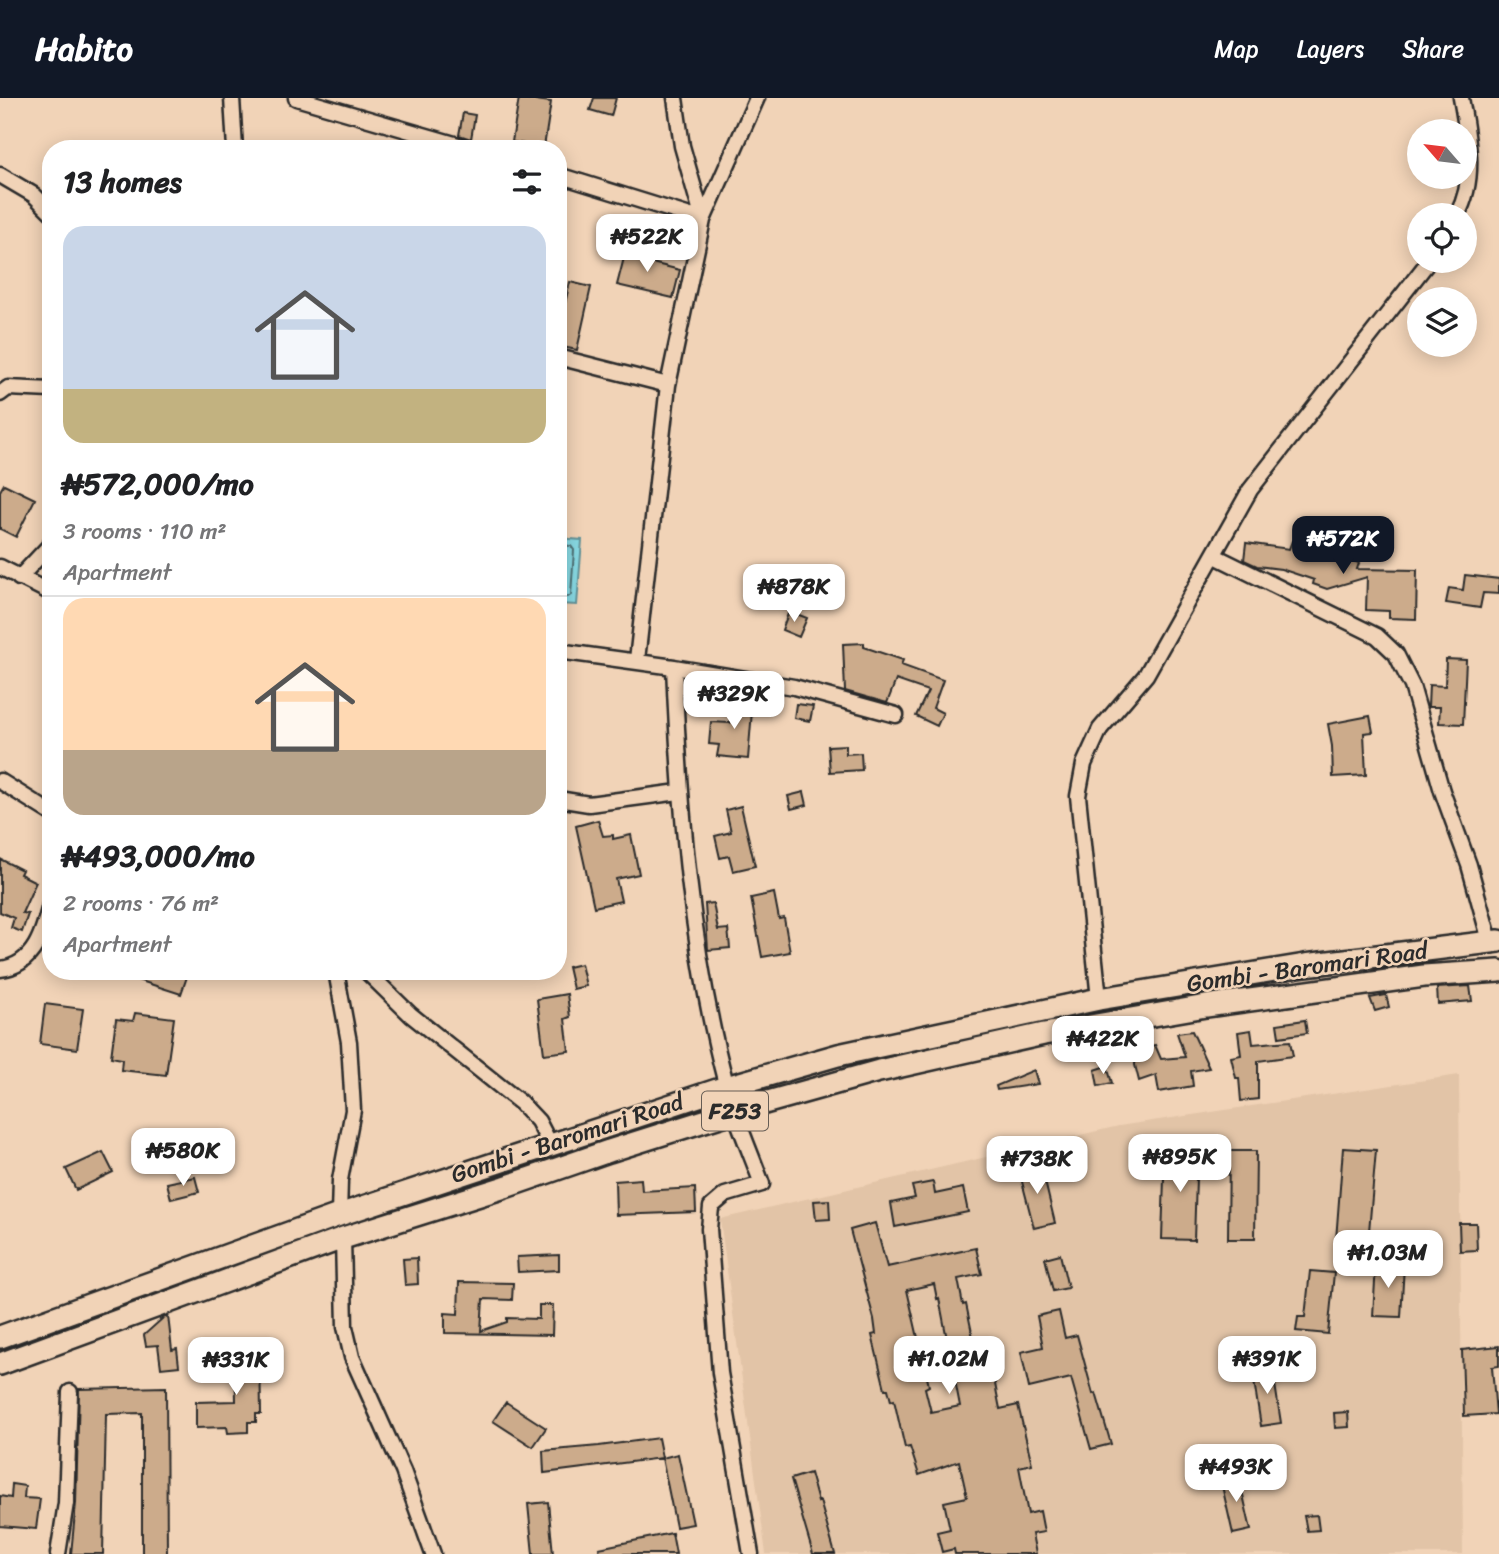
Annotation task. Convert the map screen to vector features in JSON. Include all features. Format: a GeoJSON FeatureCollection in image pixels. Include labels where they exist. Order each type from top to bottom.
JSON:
{"type":"FeatureCollection","features":[{"type":"Feature","properties":{"kind":"main road","name":"Gombi - Baromari Road"},"geometry":{"type":"LineString","coordinates":[[0,1337],[339,1215],[726,1087],[838,1055],[1099,999],[1292,967],[1495,941]]}},
{"type":"Feature","properties":{"kind":"main road","name":"Gombi - Baromari Road"},"geometry":{"type":"LineString","coordinates":[[0,1364],[343,1238],[736,1111],[879,1071],[1044,1034],[1206,1006],[1424,976],[1499,971]]}},
{"type":"Feature","properties":{"kind":"street"},"geometry":{"type":"LineString","coordinates":[[232,98],[234,140]]}},
{"type":"Feature","properties":{"kind":"street"},"geometry":{"type":"LineString","coordinates":[[296,98],[441,140]]}},
{"type":"Feature","properties":{"kind":"street"},"geometry":{"type":"LineString","coordinates":[[675,98],[682,146],[703,220]]}},
{"type":"Feature","properties":{"kind":"street"},"geometry":{"type":"LineString","coordinates":[[637,660],[668,385],[703,220],[757,98]]}},
{"type":"Feature","properties":{"kind":"street"},"geometry":{"type":"LineString","coordinates":[[1461,98],[1471,156],[1463,203]]}},
{"type":"Feature","properties":{"kind":"street"},"geometry":{"type":"LineString","coordinates":[[0,175],[34,195],[42,203]]}},
{"type":"Feature","properties":{"kind":"street"},"geometry":{"type":"LineString","coordinates":[[567,178],[703,220]]}},
{"type":"Feature","properties":{"kind":"street"},"geometry":{"type":"LineString","coordinates":[[1099,999],[1078,796],[1084,764],[1100,729],[1146,675],[1250,490],[1420,273]]}},
{"type":"Feature","properties":{"kind":"street"},"geometry":{"type":"LineString","coordinates":[[567,359],[668,385]]}},
{"type":"Feature","properties":{"kind":"street"},"geometry":{"type":"LineString","coordinates":[[0,394],[8,387],[42,389]]}},
{"type":"Feature","properties":{"kind":"street"},"geometry":{"type":"LineString","coordinates":[[19,578],[42,554]]}},
{"type":"Feature","properties":{"kind":"street"},"geometry":{"type":"LineString","coordinates":[[1215,556],[1377,636],[1396,654],[1412,686],[1443,791],[1495,941]]}},
{"type":"Feature","properties":{"kind":"street"},"geometry":{"type":"LineString","coordinates":[[0,567],[42,589]]}},
{"type":"Feature","properties":{"kind":"street"},"geometry":{"type":"LineString","coordinates":[[567,652],[637,660],[794,687],[896,715]]}},
{"type":"Feature","properties":{"kind":"street"},"geometry":{"type":"LineString","coordinates":[[674,667],[679,792],[693,911],[709,1007],[726,1087],[762,1184],[725,1195],[711,1207],[709,1229],[720,1373],[751,1554]]}},
{"type":"Feature","properties":{"kind":"street"},"geometry":{"type":"LineString","coordinates":[[0,781],[42,807]]}},
{"type":"Feature","properties":{"kind":"street"},"geometry":{"type":"LineString","coordinates":[[567,800],[589,804],[679,792]]}},
{"type":"Feature","properties":{"kind":"street"},"geometry":{"type":"LineString","coordinates":[[0,969],[25,960],[42,937]]}},
{"type":"Feature","properties":{"kind":"street"},"geometry":{"type":"LineString","coordinates":[[338,980],[349,1042],[353,1110],[340,1180],[339,1215]]}},
{"type":"Feature","properties":{"kind":"street"},"geometry":{"type":"LineString","coordinates":[[375,980],[411,1015],[521,1103],[538,1121],[551,1146]]}},
{"type":"Feature","properties":{"kind":"street"},"geometry":{"type":"LineString","coordinates":[[343,1238],[345,1327],[352,1357],[403,1471],[433,1554]]}},
{"type":"Feature","properties":{"kind":"street"},"geometry":{"type":"LineString","coordinates":[[58,1554],[66,1503],[70,1392]]}},
{"type":"Feature","properties":{"kind":"shaded area"},"geometry":{"type":"Polygon","coordinates":[[[1459,1075],[1463,1554],[766,1554],[720,1219],[1119,1126],[1459,1075]]]}},
{"type":"Feature","properties":{"kind":"water"},"geometry":{"type":"Polygon","coordinates":[[[567,539],[582,540],[577,605],[567,604],[567,539]]]}},
{"type":"Feature","properties":{"kind":"building"},"geometry":{"type":"Polygon","coordinates":[[[519,98],[551,102],[545,140],[512,140],[519,98]]]}},
{"type":"Feature","properties":{"kind":"building"},"geometry":{"type":"Polygon","coordinates":[[[594,98],[616,98],[611,116],[590,110],[594,98]]]}},
{"type":"Feature","properties":{"kind":"building"},"geometry":{"type":"Polygon","coordinates":[[[463,113],[475,115],[471,139],[459,135],[463,113]]]}},
{"type":"Feature","properties":{"kind":"building"},"geometry":{"type":"Polygon","coordinates":[[[627,246],[650,252],[648,262],[680,270],[673,298],[617,285],[627,246]]]}},
{"type":"Feature","properties":{"kind":"building"},"geometry":{"type":"Polygon","coordinates":[[[570,282],[591,287],[577,350],[567,348],[567,295],[570,282]]]}},
{"type":"Feature","properties":{"kind":"building"},"geometry":{"type":"Polygon","coordinates":[[[4,484],[35,499],[16,537],[0,529],[0,491],[4,484]]]}},
{"type":"Feature","properties":{"kind":"building"},"geometry":{"type":"Polygon","coordinates":[[[1292,541],[1359,563],[1357,569],[1417,570],[1416,619],[1389,618],[1389,611],[1366,610],[1367,577],[1327,589],[1313,584],[1314,580],[1281,569],[1257,566],[1244,560],[1246,543],[1289,549],[1292,541]]]}},
{"type":"Feature","properties":{"kind":"building"},"geometry":{"type":"Polygon","coordinates":[[[1465,575],[1499,579],[1499,594],[1483,593],[1480,608],[1446,603],[1449,588],[1463,590],[1465,575]]]}},
{"type":"Feature","properties":{"kind":"building"},"geometry":{"type":"Polygon","coordinates":[[[789,611],[807,618],[799,637],[782,630],[789,611]]]}},
{"type":"Feature","properties":{"kind":"building"},"geometry":{"type":"Polygon","coordinates":[[[864,643],[864,647],[903,660],[901,665],[943,680],[933,708],[943,713],[937,726],[916,716],[928,691],[896,680],[887,703],[845,691],[843,644],[864,643]]]}},
{"type":"Feature","properties":{"kind":"building"},"geometry":{"type":"Polygon","coordinates":[[[1446,659],[1466,660],[1463,724],[1439,723],[1440,707],[1428,707],[1429,685],[1445,686],[1446,659]]]}},
{"type":"Feature","properties":{"kind":"building"},"geometry":{"type":"Polygon","coordinates":[[[732,697],[753,699],[748,759],[717,756],[719,745],[709,744],[711,722],[730,723],[732,697]]]}},
{"type":"Feature","properties":{"kind":"building"},"geometry":{"type":"Polygon","coordinates":[[[796,704],[813,706],[810,721],[794,718],[796,704]]]}},
{"type":"Feature","properties":{"kind":"building"},"geometry":{"type":"Polygon","coordinates":[[[1370,716],[1373,732],[1364,733],[1366,775],[1333,777],[1328,724],[1370,716]]]}},
{"type":"Feature","properties":{"kind":"building"},"geometry":{"type":"Polygon","coordinates":[[[846,745],[846,754],[861,753],[862,770],[830,772],[828,746],[846,745]]]}},
{"type":"Feature","properties":{"kind":"building"},"geometry":{"type":"Polygon","coordinates":[[[804,792],[807,805],[791,809],[788,796],[804,792]]]}},
{"type":"Feature","properties":{"kind":"building"},"geometry":{"type":"Polygon","coordinates":[[[741,806],[755,866],[733,871],[729,856],[720,858],[715,836],[731,832],[726,810],[741,806]]]}},
{"type":"Feature","properties":{"kind":"building"},"geometry":{"type":"Polygon","coordinates":[[[598,820],[603,836],[613,835],[613,839],[631,835],[639,874],[616,879],[621,901],[594,907],[576,826],[598,820]]]}},
{"type":"Feature","properties":{"kind":"building"},"geometry":{"type":"Polygon","coordinates":[[[0,859],[22,870],[20,874],[36,882],[22,913],[28,914],[22,932],[11,928],[14,918],[0,912],[0,859]]]}},
{"type":"Feature","properties":{"kind":"building"},"geometry":{"type":"Polygon","coordinates":[[[774,893],[779,919],[784,918],[790,952],[762,957],[751,898],[774,893]]]}},
{"type":"Feature","properties":{"kind":"building"},"geometry":{"type":"Polygon","coordinates":[[[713,903],[718,930],[728,929],[730,948],[708,950],[705,904],[713,903]]]}},
{"type":"Feature","properties":{"kind":"building"},"geometry":{"type":"Polygon","coordinates":[[[581,964],[586,986],[573,989],[568,967],[581,964]]]}},
{"type":"Feature","properties":{"kind":"building"},"geometry":{"type":"Polygon","coordinates":[[[138,980],[186,980],[181,994],[138,980]]]}},
{"type":"Feature","properties":{"kind":"building"},"geometry":{"type":"Polygon","coordinates":[[[1470,986],[1472,1001],[1438,1004],[1437,988],[1470,986]]]}},
{"type":"Feature","properties":{"kind":"building"},"geometry":{"type":"Polygon","coordinates":[[[567,994],[570,1017],[565,1019],[569,1051],[544,1054],[537,999],[567,994]]]}},
{"type":"Feature","properties":{"kind":"building"},"geometry":{"type":"Polygon","coordinates":[[[1386,995],[1389,1007],[1375,1011],[1370,998],[1386,995]]]}},
{"type":"Feature","properties":{"kind":"building"},"geometry":{"type":"Polygon","coordinates":[[[45,1004],[83,1009],[77,1049],[40,1044],[45,1004]]]}},
{"type":"Feature","properties":{"kind":"building"},"geometry":{"type":"Polygon","coordinates":[[[135,1013],[174,1018],[166,1075],[121,1070],[122,1059],[111,1057],[116,1019],[133,1021],[135,1013]]]}},
{"type":"Feature","properties":{"kind":"building"},"geometry":{"type":"Polygon","coordinates":[[[1305,1020],[1307,1033],[1279,1037],[1277,1024],[1305,1020]]]}},
{"type":"Feature","properties":{"kind":"building"},"geometry":{"type":"Polygon","coordinates":[[[1251,1030],[1253,1044],[1290,1041],[1293,1056],[1258,1061],[1258,1099],[1241,1101],[1239,1078],[1236,1078],[1231,1057],[1241,1055],[1238,1032],[1251,1030]]]}},
{"type":"Feature","properties":{"kind":"building"},"geometry":{"type":"Polygon","coordinates":[[[1192,1031],[1209,1068],[1191,1071],[1193,1086],[1159,1092],[1156,1075],[1139,1081],[1135,1065],[1136,1050],[1155,1045],[1161,1059],[1185,1057],[1177,1033],[1192,1031]]]}},
{"type":"Feature","properties":{"kind":"building"},"geometry":{"type":"Polygon","coordinates":[[[1122,1036],[1126,1055],[1109,1060],[1104,1040],[1122,1036]]]}},
{"type":"Feature","properties":{"kind":"building"},"geometry":{"type":"Polygon","coordinates":[[[1107,1066],[1112,1083],[1098,1086],[1095,1070],[1107,1066]]]}},
{"type":"Feature","properties":{"kind":"building"},"geometry":{"type":"Polygon","coordinates":[[[1034,1070],[1038,1084],[997,1090],[996,1086],[1034,1070]]]}},
{"type":"Feature","properties":{"kind":"building"},"geometry":{"type":"Polygon","coordinates":[[[1165,1148],[1197,1148],[1194,1240],[1162,1239],[1165,1148]]]}},
{"type":"Feature","properties":{"kind":"building"},"geometry":{"type":"Polygon","coordinates":[[[1343,1148],[1376,1150],[1368,1243],[1336,1240],[1343,1148]]]}},
{"type":"Feature","properties":{"kind":"building"},"geometry":{"type":"Polygon","coordinates":[[[1229,1151],[1256,1151],[1255,1239],[1228,1239],[1229,1151]]]}},
{"type":"Feature","properties":{"kind":"building"},"geometry":{"type":"Polygon","coordinates":[[[103,1152],[113,1172],[76,1190],[66,1169],[103,1152]]]}},
{"type":"Feature","properties":{"kind":"building"},"geometry":{"type":"Polygon","coordinates":[[[1041,1165],[1055,1223],[1034,1228],[1019,1170],[1041,1165]]]}},
{"type":"Feature","properties":{"kind":"building"},"geometry":{"type":"Polygon","coordinates":[[[195,1177],[199,1192],[171,1199],[167,1183],[195,1177]]]}},
{"type":"Feature","properties":{"kind":"building"},"geometry":{"type":"Polygon","coordinates":[[[641,1179],[642,1191],[695,1188],[696,1212],[616,1215],[615,1181],[641,1179]]]}},
{"type":"Feature","properties":{"kind":"building"},"geometry":{"type":"Polygon","coordinates":[[[933,1182],[935,1194],[963,1188],[968,1212],[895,1227],[891,1203],[915,1198],[912,1186],[933,1182]]]}},
{"type":"Feature","properties":{"kind":"building"},"geometry":{"type":"Polygon","coordinates":[[[829,1200],[830,1219],[816,1220],[814,1201],[829,1200]]]}},
{"type":"Feature","properties":{"kind":"building"},"geometry":{"type":"Polygon","coordinates":[[[875,1223],[887,1267],[976,1248],[982,1274],[958,1279],[963,1305],[966,1304],[980,1371],[992,1369],[1000,1409],[1018,1405],[1032,1464],[1019,1467],[1028,1514],[1040,1511],[1044,1532],[1032,1534],[1036,1554],[955,1554],[954,1549],[942,1552],[937,1532],[950,1529],[944,1502],[967,1497],[959,1461],[919,1475],[910,1447],[905,1448],[894,1400],[891,1401],[888,1389],[885,1389],[872,1335],[876,1334],[874,1319],[850,1230],[875,1223]],[[934,1284],[907,1290],[929,1386],[925,1388],[931,1412],[960,1406],[939,1298],[937,1299],[934,1284]]]}},
{"type":"Feature","properties":{"kind":"building"},"geometry":{"type":"Polygon","coordinates":[[[1459,1223],[1476,1223],[1477,1250],[1460,1251],[1459,1223]]]}},
{"type":"Feature","properties":{"kind":"building"},"geometry":{"type":"Polygon","coordinates":[[[1060,1254],[1068,1288],[1053,1291],[1045,1258],[1060,1254]]]}},
{"type":"Feature","properties":{"kind":"building"},"geometry":{"type":"Polygon","coordinates":[[[559,1255],[559,1270],[518,1272],[517,1257],[559,1255]]]}},
{"type":"Feature","properties":{"kind":"building"},"geometry":{"type":"Polygon","coordinates":[[[417,1258],[418,1284],[405,1285],[403,1259],[417,1258]]]}},
{"type":"Feature","properties":{"kind":"building"},"geometry":{"type":"Polygon","coordinates":[[[1376,1264],[1404,1265],[1401,1317],[1373,1316],[1376,1264]]]}},
{"type":"Feature","properties":{"kind":"building"},"geometry":{"type":"Polygon","coordinates":[[[1310,1271],[1334,1273],[1328,1334],[1296,1331],[1298,1317],[1305,1317],[1310,1271]]]}},
{"type":"Feature","properties":{"kind":"building"},"geometry":{"type":"Polygon","coordinates":[[[459,1282],[513,1283],[512,1300],[483,1299],[481,1331],[507,1322],[507,1318],[539,1319],[539,1305],[553,1305],[552,1335],[445,1333],[445,1313],[458,1314],[459,1282]]]}},
{"type":"Feature","properties":{"kind":"building"},"geometry":{"type":"Polygon","coordinates":[[[1059,1311],[1065,1338],[1077,1335],[1093,1394],[1096,1393],[1111,1444],[1091,1449],[1071,1378],[1029,1388],[1021,1352],[1043,1347],[1037,1316],[1059,1311]]]}},
{"type":"Feature","properties":{"kind":"building"},"geometry":{"type":"Polygon","coordinates":[[[168,1316],[172,1350],[177,1349],[179,1366],[161,1368],[158,1345],[146,1346],[144,1335],[168,1316]]]}},
{"type":"Feature","properties":{"kind":"building"},"geometry":{"type":"Polygon","coordinates":[[[1499,1346],[1499,1366],[1492,1367],[1496,1414],[1464,1416],[1462,1350],[1499,1346]]]}},
{"type":"Feature","properties":{"kind":"building"},"geometry":{"type":"Polygon","coordinates":[[[260,1348],[261,1414],[256,1414],[256,1422],[248,1422],[248,1432],[228,1433],[227,1427],[196,1428],[196,1402],[236,1401],[235,1349],[260,1348]]]}},
{"type":"Feature","properties":{"kind":"building"},"geometry":{"type":"Polygon","coordinates":[[[1272,1365],[1281,1423],[1261,1426],[1252,1368],[1272,1365]]]}},
{"type":"Feature","properties":{"kind":"building"},"geometry":{"type":"Polygon","coordinates":[[[166,1387],[167,1554],[142,1554],[142,1413],[106,1414],[103,1554],[71,1554],[76,1503],[79,1389],[166,1387]]]}},
{"type":"Feature","properties":{"kind":"building"},"geometry":{"type":"Polygon","coordinates":[[[506,1402],[546,1428],[533,1447],[493,1421],[506,1402]]]}},
{"type":"Feature","properties":{"kind":"building"},"geometry":{"type":"Polygon","coordinates":[[[1348,1412],[1349,1427],[1335,1428],[1334,1413],[1348,1412]]]}},
{"type":"Feature","properties":{"kind":"building"},"geometry":{"type":"Polygon","coordinates":[[[658,1438],[662,1458],[544,1473],[543,1451],[658,1438]]]}},
{"type":"Feature","properties":{"kind":"building"},"geometry":{"type":"Polygon","coordinates":[[[678,1454],[693,1524],[676,1527],[662,1458],[678,1454]]]}},
{"type":"Feature","properties":{"kind":"building"},"geometry":{"type":"Polygon","coordinates":[[[810,1473],[835,1554],[813,1554],[791,1479],[810,1473]]]}},
{"type":"Feature","properties":{"kind":"building"},"geometry":{"type":"Polygon","coordinates":[[[1238,1473],[1251,1530],[1233,1534],[1220,1477],[1238,1473]]]}},
{"type":"Feature","properties":{"kind":"building"},"geometry":{"type":"Polygon","coordinates":[[[12,1484],[25,1486],[24,1498],[40,1499],[36,1529],[0,1526],[0,1496],[11,1498],[12,1484]]]}},
{"type":"Feature","properties":{"kind":"building"},"geometry":{"type":"Polygon","coordinates":[[[548,1502],[553,1554],[533,1554],[528,1504],[548,1502]]]}},
{"type":"Feature","properties":{"kind":"building"},"geometry":{"type":"Polygon","coordinates":[[[1317,1515],[1319,1530],[1307,1531],[1304,1516],[1317,1515]]]}},
{"type":"Feature","properties":{"kind":"building"},"geometry":{"type":"Polygon","coordinates":[[[672,1533],[676,1554],[600,1554],[599,1548],[672,1533]]]}}]}
